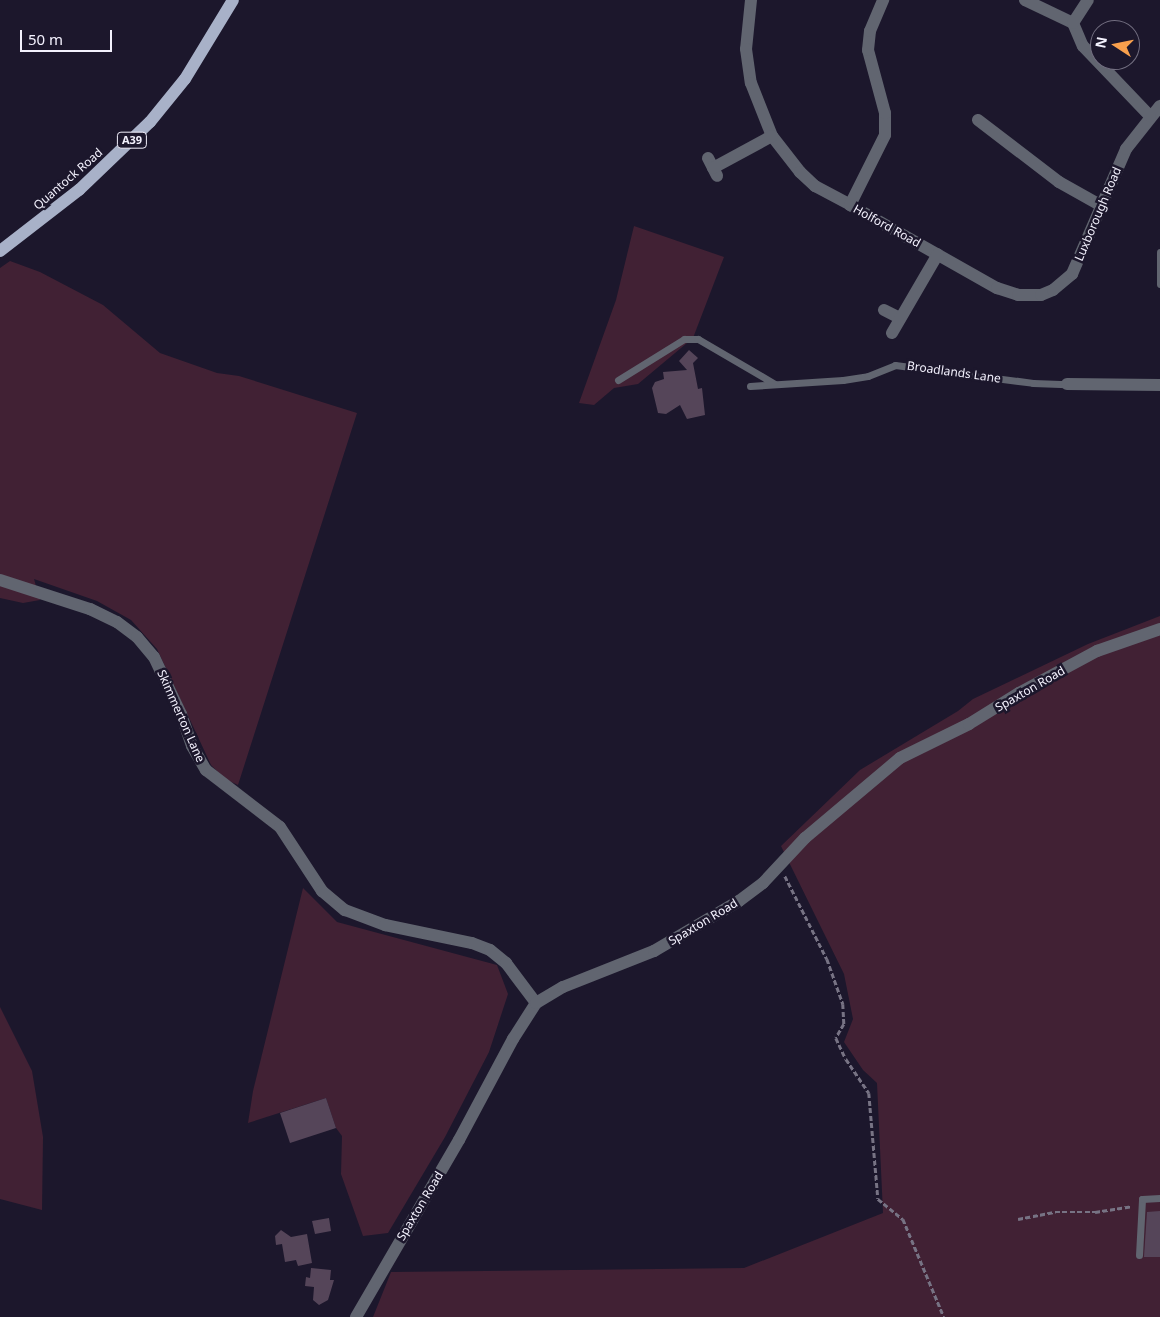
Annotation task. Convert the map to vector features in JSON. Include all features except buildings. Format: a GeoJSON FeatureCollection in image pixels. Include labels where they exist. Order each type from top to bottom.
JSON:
{"type":"FeatureCollection","features":[{"type":"Feature","properties":{"kind":"main road","name":"Quantock Road"},"geometry":{"type":"LineString","coordinates":[[0,251],[79,190],[150,122],[185,79],[233,0]]}},
{"type":"Feature","properties":{"kind":"street","name":"Holford Road"},"geometry":{"type":"LineString","coordinates":[[750,0],[746,49],[751,83],[772,136],[800,172],[815,186],[997,288],[1018,295]]}},
{"type":"Feature","properties":{"kind":"street"},"geometry":{"type":"LineString","coordinates":[[850,205],[886,135],[885,114],[868,50],[870,31],[883,0]]}},
{"type":"Feature","properties":{"kind":"street"},"geometry":{"type":"LineString","coordinates":[[1025,0],[1074,23],[1083,46],[1150,116]]}},
{"type":"Feature","properties":{"kind":"street"},"geometry":{"type":"LineString","coordinates":[[1074,23],[1088,0]]}},
{"type":"Feature","properties":{"kind":"street","name":"Luxborough Road"},"geometry":{"type":"LineString","coordinates":[[1018,295],[1041,295],[1053,290],[1072,274],[1126,149],[1150,116],[1160,106]]}},
{"type":"Feature","properties":{"kind":"street"},"geometry":{"type":"LineString","coordinates":[[978,120],[994,141],[1058,182],[1102,206]]}},
{"type":"Feature","properties":{"kind":"street"},"geometry":{"type":"LineString","coordinates":[[713,167],[772,136]]}},
{"type":"Feature","properties":{"kind":"street"},"geometry":{"type":"LineString","coordinates":[[892,333],[938,254]]}},
{"type":"Feature","properties":{"kind":"street"},"geometry":{"type":"LineString","coordinates":[[884,310],[900,318]]}},
{"type":"Feature","properties":{"kind":"street","name":"Broadlands Lane"},"geometry":{"type":"LineString","coordinates":[[1067,384],[1160,385]]}},
{"type":"Feature","properties":{"kind":"street","name":"Skimmerton Lane"},"geometry":{"type":"LineString","coordinates":[[0,580],[90,609],[117,622],[137,637],[158,666],[181,714],[192,746],[206,770],[280,827],[322,891],[344,910],[385,925],[472,942],[490,950],[506,964],[536,1003]]}},
{"type":"Feature","properties":{"kind":"street","name":"Spaxton Road"},"geometry":{"type":"LineString","coordinates":[[356,1317],[460,1140],[513,1039],[536,1003],[563,986],[654,951],[739,901],[776,868],[805,838],[900,758],[969,724],[1019,693],[1096,651],[1160,629]]}},
{"type":"Feature","properties":{"kind":"lane"},"geometry":{"type":"LineString","coordinates":[[1160,252],[1160,284]]}},
{"type":"Feature","properties":{"kind":"lane"},"geometry":{"type":"LineString","coordinates":[[618,380],[684,339],[691,339],[716,346],[776,384]]}},
{"type":"Feature","properties":{"kind":"lane","name":"Broadlands Lane"},"geometry":{"type":"LineString","coordinates":[[750,386],[843,380],[868,376],[895,365],[1033,383],[1067,384]]}},
{"type":"Feature","properties":{"kind":"lane"},"geometry":{"type":"LineString","coordinates":[[1139,1255],[1142,1199],[1160,1198]]}},
{"type":"Feature","properties":{"kind":"path"},"geometry":{"type":"LineString","coordinates":[[776,868],[790,881],[827,959],[843,1004],[844,1024],[836,1038],[846,1059],[870,1093],[878,1199],[903,1219],[944,1317]]}},
{"type":"Feature","properties":{"kind":"path"},"geometry":{"type":"LineString","coordinates":[[1018,1219],[1054,1212],[1095,1212],[1141,1205]]}},
{"type":"Feature","properties":{"kind":"shaded area"},"geometry":{"type":"Polygon","coordinates":[[[634,226],[724,257],[693,338],[638,384],[614,388],[594,405],[579,403],[616,300],[634,226]]]}},
{"type":"Feature","properties":{"kind":"shaded area"},"geometry":{"type":"Polygon","coordinates":[[[10,261],[40,272],[103,305],[160,353],[217,373],[239,376],[357,413],[238,785],[225,779],[211,765],[157,649],[131,620],[97,601],[34,579],[40,600],[23,603],[0,598],[0,268],[10,261]]]}},
{"type":"Feature","properties":{"kind":"shaded area"},"geometry":{"type":"Polygon","coordinates":[[[1160,616],[1160,1317],[373,1317],[391,1272],[744,1268],[883,1213],[877,1083],[863,1070],[844,1042],[853,1019],[844,974],[781,846],[860,770],[958,711],[973,699],[1088,644],[1160,616]]]}},
{"type":"Feature","properties":{"kind":"shaded area"},"geometry":{"type":"Polygon","coordinates":[[[303,888],[337,922],[497,965],[508,994],[489,1052],[445,1137],[388,1233],[363,1236],[341,1174],[342,1136],[336,1128],[326,1098],[248,1123],[253,1091],[303,888]]]}},
{"type":"Feature","properties":{"kind":"shaded area"},"geometry":{"type":"Polygon","coordinates":[[[0,1007],[32,1071],[43,1137],[42,1210],[0,1199],[0,1007]]]}}]}
